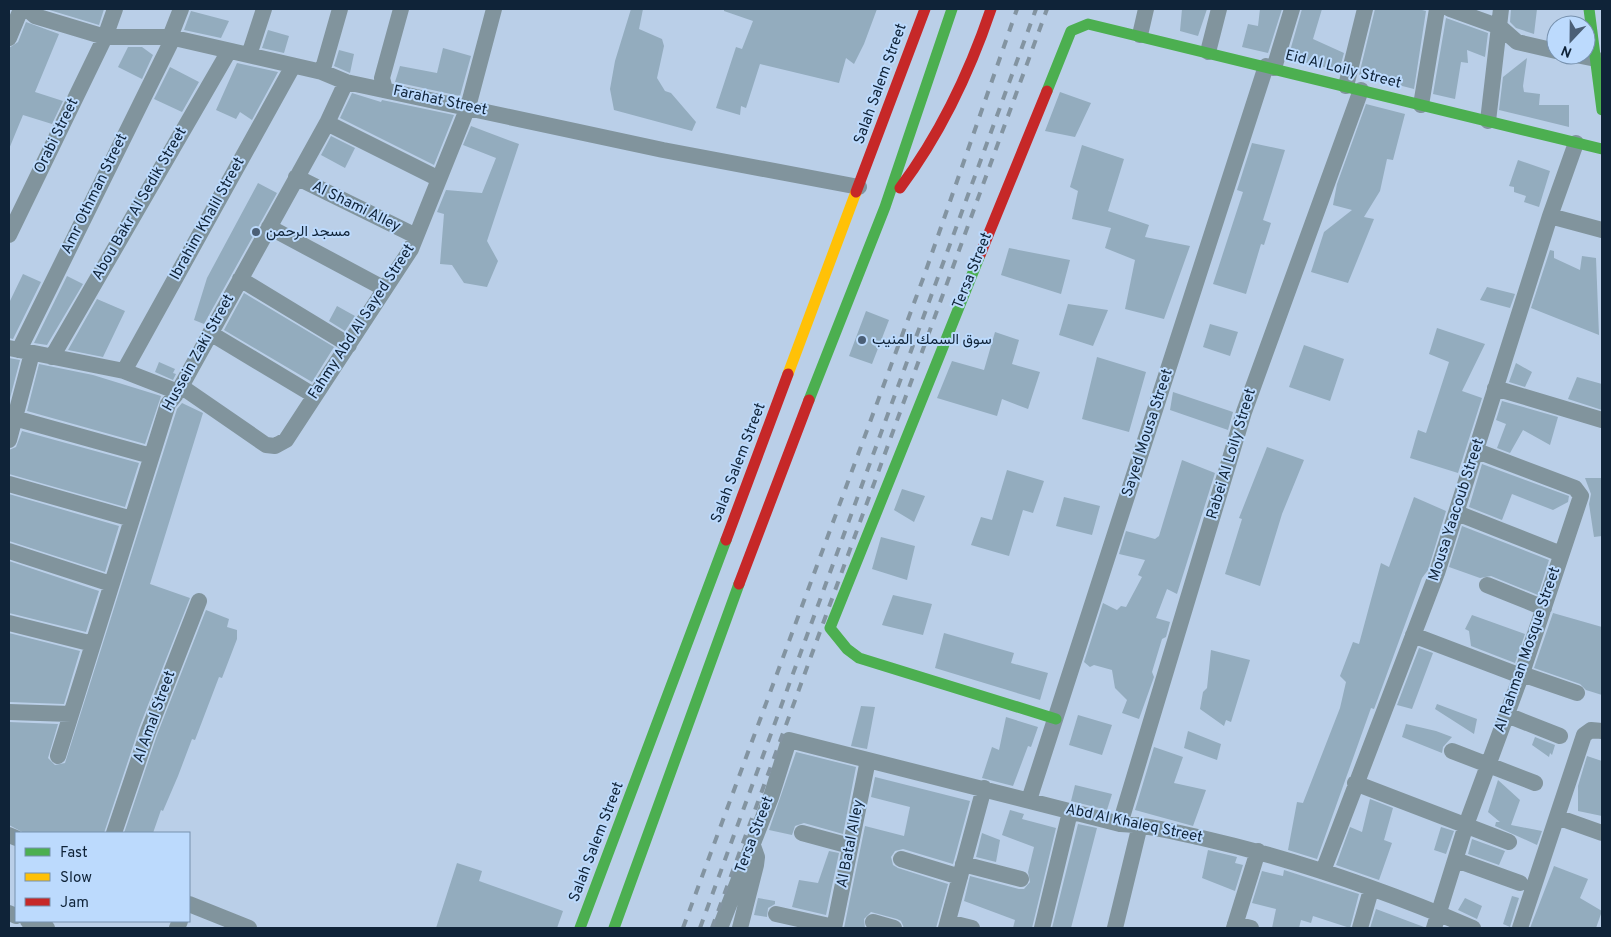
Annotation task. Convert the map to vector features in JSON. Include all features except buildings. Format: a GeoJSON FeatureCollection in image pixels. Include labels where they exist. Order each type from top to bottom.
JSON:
{"type":"FeatureCollection","features":[{"type":"Feature","properties":{"kind":"main road","name":"Salah Salem Street"},"geometry":{"type":"LineString","coordinates":[[614,928],[704,639],[859,187],[925,9]]}},
{"type":"Feature","properties":{"kind":"main road","name":"Salah Salem Street"},"geometry":{"type":"LineString","coordinates":[[580,928],[704,639],[771,496],[885,207],[952,9]]}},
{"type":"Feature","properties":{"kind":"main road"},"geometry":{"type":"LineString","coordinates":[[885,207],[912,172],[953,104],[975,55],[991,11]]}},
{"type":"Feature","properties":{"kind":"main road","name":"Eid Al Loily Street"},"geometry":{"type":"LineString","coordinates":[[1076,27],[1088,24],[1140,34],[1602,149]]}},
{"type":"Feature","properties":{"kind":"main road","name":"Tersa Street"},"geometry":{"type":"LineString","coordinates":[[1056,719],[859,658],[850,652],[844,641],[830,628],[1067,36],[1076,27]]}},
{"type":"Feature","properties":{"kind":"main road"},"geometry":{"type":"LineString","coordinates":[[1596,59],[1602,110]]}},
{"type":"Feature","properties":{"kind":"street","name":"Orabi Street"},"geometry":{"type":"LineString","coordinates":[[9,235],[105,37],[115,9]]}},
{"type":"Feature","properties":{"kind":"street","name":"Amr Othman Street"},"geometry":{"type":"LineString","coordinates":[[9,440],[14,418],[20,350],[171,37],[181,9]]}},
{"type":"Feature","properties":{"kind":"street"},"geometry":{"type":"LineString","coordinates":[[249,55],[264,9]]}},
{"type":"Feature","properties":{"kind":"street"},"geometry":{"type":"LineString","coordinates":[[322,72],[340,9]]}},
{"type":"Feature","properties":{"kind":"street"},"geometry":{"type":"LineString","coordinates":[[385,90],[382,78],[401,9]]}},
{"type":"Feature","properties":{"kind":"street","name":"Fahmy Abd Al Sayed Street"},"geometry":{"type":"LineString","coordinates":[[180,390],[266,445],[276,446],[283,442],[407,257],[468,107],[494,9]]}},
{"type":"Feature","properties":{"kind":"street"},"geometry":{"type":"LineString","coordinates":[[1140,34],[1146,9]]}},
{"type":"Feature","properties":{"kind":"street"},"geometry":{"type":"LineString","coordinates":[[1208,52],[1220,9]]}},
{"type":"Feature","properties":{"kind":"street","name":"Sayed Mousa Street"},"geometry":{"type":"LineString","coordinates":[[1029,800],[1270,67],[1292,9]]}},
{"type":"Feature","properties":{"kind":"street","name":"Rabei Al Loily Street"},"geometry":{"type":"LineString","coordinates":[[1120,824],[1244,412],[1353,88],[1364,9]]}},
{"type":"Feature","properties":{"kind":"street"},"geometry":{"type":"LineString","coordinates":[[1421,105],[1437,9]]}},
{"type":"Feature","properties":{"kind":"street"},"geometry":{"type":"LineString","coordinates":[[1450,9],[1499,26],[1517,42],[1546,49]]}},
{"type":"Feature","properties":{"kind":"street"},"geometry":{"type":"LineString","coordinates":[[1488,121],[1501,9]]}},
{"type":"Feature","properties":{"kind":"street","name":"Farahat Street"},"geometry":{"type":"LineString","coordinates":[[30,11],[105,37],[171,37],[322,72],[346,82],[663,150],[859,187]]}},
{"type":"Feature","properties":{"kind":"street"},"geometry":{"type":"LineString","coordinates":[[9,38],[30,11]]}},
{"type":"Feature","properties":{"kind":"street","name":"Abou Bakr Al Sedik Street"},"geometry":{"type":"LineString","coordinates":[[52,356],[229,51]]}},
{"type":"Feature","properties":{"kind":"street","name":"Ibrahim Khalil Street"},"geometry":{"type":"LineString","coordinates":[[124,371],[293,66]]}},
{"type":"Feature","properties":{"kind":"street","name":"Hussein Zaki Street"},"geometry":{"type":"LineString","coordinates":[[58,756],[168,404],[180,390],[327,123],[346,82]]}},
{"type":"Feature","properties":{"kind":"street"},"geometry":{"type":"LineString","coordinates":[[327,123],[439,180]]}},
{"type":"Feature","properties":{"kind":"street","name":"Mousa Yaacoub Street"},"geometry":{"type":"LineString","coordinates":[[1323,871],[1355,783],[1437,573],[1550,216],[1576,143]]}},
{"type":"Feature","properties":{"kind":"street","name":"Al Shami Alley"},"geometry":{"type":"LineString","coordinates":[[296,177],[416,236]]}},
{"type":"Feature","properties":{"kind":"street"},"geometry":{"type":"LineString","coordinates":[[1550,216],[1602,230]]}},
{"type":"Feature","properties":{"kind":"street"},"geometry":{"type":"LineString","coordinates":[[269,227],[385,289]]}},
{"type":"Feature","properties":{"kind":"street"},"geometry":{"type":"LineString","coordinates":[[240,279],[349,344]]}},
{"type":"Feature","properties":{"kind":"street"},"geometry":{"type":"LineString","coordinates":[[210,333],[315,396]]}},
{"type":"Feature","properties":{"kind":"street"},"geometry":{"type":"LineString","coordinates":[[20,350],[124,371],[180,390]]}},
{"type":"Feature","properties":{"kind":"street"},"geometry":{"type":"LineString","coordinates":[[1495,388],[1602,420]]}},
{"type":"Feature","properties":{"kind":"street"},"geometry":{"type":"LineString","coordinates":[[14,418],[151,456]]}},
{"type":"Feature","properties":{"kind":"street","name":"Al Rahman Mosque Street"},"geometry":{"type":"LineString","coordinates":[[1436,921],[1466,826],[1487,765],[1522,675],[1580,499],[1579,491],[1476,451]]}},
{"type":"Feature","properties":{"kind":"street"},"geometry":{"type":"LineString","coordinates":[[9,484],[132,519]]}},
{"type":"Feature","properties":{"kind":"street"},"geometry":{"type":"LineString","coordinates":[[1457,513],[1561,554]]}},
{"type":"Feature","properties":{"kind":"street"},"geometry":{"type":"LineString","coordinates":[[9,551],[111,584]]}},
{"type":"Feature","properties":{"kind":"street"},"geometry":{"type":"LineString","coordinates":[[1487,585],[1544,608]]}},
{"type":"Feature","properties":{"kind":"street","name":"Al Amal Street"},"geometry":{"type":"LineString","coordinates":[[114,832],[148,732],[199,601]]}},
{"type":"Feature","properties":{"kind":"street"},"geometry":{"type":"LineString","coordinates":[[9,623],[93,644]]}},
{"type":"Feature","properties":{"kind":"street"},"geometry":{"type":"LineString","coordinates":[[1413,635],[1577,693]]}},
{"type":"Feature","properties":{"kind":"street"},"geometry":{"type":"LineString","coordinates":[[9,712],[70,714]]}},
{"type":"Feature","properties":{"kind":"street"},"geometry":{"type":"LineString","coordinates":[[1506,715],[1560,736]]}},
{"type":"Feature","properties":{"kind":"street"},"geometry":{"type":"LineString","coordinates":[[1520,928],[1584,735],[1591,730],[1602,731]]}},
{"type":"Feature","properties":{"kind":"street","name":"Abd Al Khaleq Street"},"geometry":{"type":"LineString","coordinates":[[789,740],[1120,824],[1140,825],[1258,850],[1323,871],[1371,890],[1436,921],[1473,928]]}},
{"type":"Feature","properties":{"kind":"street","name":"Tersa Street"},"geometry":{"type":"LineString","coordinates":[[720,928],[770,797],[789,740]]}},
{"type":"Feature","properties":{"kind":"street"},"geometry":{"type":"LineString","coordinates":[[1452,751],[1535,784]]}},
{"type":"Feature","properties":{"kind":"street","name":"Al Batal Alley"},"geometry":{"type":"LineString","coordinates":[[834,927],[868,760]]}},
{"type":"Feature","properties":{"kind":"street"},"geometry":{"type":"LineString","coordinates":[[1355,783],[1509,842]]}},
{"type":"Feature","properties":{"kind":"street"},"geometry":{"type":"LineString","coordinates":[[972,928],[947,925],[984,788]]}},
{"type":"Feature","properties":{"kind":"street"},"geometry":{"type":"LineString","coordinates":[[1042,928],[1070,812]]}},
{"type":"Feature","properties":{"kind":"street"},"geometry":{"type":"LineString","coordinates":[[1557,817],[1602,833]]}},
{"type":"Feature","properties":{"kind":"street"},"geometry":{"type":"LineString","coordinates":[[1115,928],[1140,825]]}},
{"type":"Feature","properties":{"kind":"street"},"geometry":{"type":"LineString","coordinates":[[802,833],[850,846]]}},
{"type":"Feature","properties":{"kind":"street"},"geometry":{"type":"LineString","coordinates":[[740,928],[756,865],[757,857],[752,842]]}},
{"type":"Feature","properties":{"kind":"street"},"geometry":{"type":"LineString","coordinates":[[1251,928],[1235,926],[1258,850]]}},
{"type":"Feature","properties":{"kind":"street"},"geometry":{"type":"LineString","coordinates":[[901,859],[961,871],[1021,879]]}},
{"type":"Feature","properties":{"kind":"street"},"geometry":{"type":"LineString","coordinates":[[1456,860],[1520,883]]}},
{"type":"Feature","properties":{"kind":"street"},"geometry":{"type":"LineString","coordinates":[[1360,928],[1371,890]]}},
{"type":"Feature","properties":{"kind":"street"},"geometry":{"type":"LineString","coordinates":[[190,904],[249,928]]}},
{"type":"Feature","properties":{"kind":"street"},"geometry":{"type":"LineString","coordinates":[[776,914],[834,927]]}},
{"type":"Feature","properties":{"kind":"street"},"geometry":{"type":"LineString","coordinates":[[31,922],[47,928]]}},
{"type":"Feature","properties":{"kind":"street"},"geometry":{"type":"LineString","coordinates":[[873,922],[894,928]]}},
{"type":"Feature","properties":{"kind":"railway"},"geometry":{"type":"LineString","coordinates":[[683,928],[924,276],[1017,9]]}},
{"type":"Feature","properties":{"kind":"railway"},"geometry":{"type":"LineString","coordinates":[[700,928],[1036,9]]}},
{"type":"Feature","properties":{"kind":"railway"},"geometry":{"type":"LineString","coordinates":[[712,928],[1047,9]]}},
{"type":"Feature","properties":{"kind":"traffic: fast"},"geometry":{"type":"LineString","coordinates":[[809,400],[885,207],[952,9]]}},
{"type":"Feature","properties":{"kind":"traffic: fast"},"geometry":{"type":"LineString","coordinates":[[1589,9],[1602,110]]}},
{"type":"Feature","properties":{"kind":"traffic: fast"},"geometry":{"type":"LineString","coordinates":[[1047,91],[1071,31],[1088,24],[1602,149]]}},
{"type":"Feature","properties":{"kind":"traffic: fast"},"geometry":{"type":"LineString","coordinates":[[980,255],[830,628],[847,649],[859,658],[1056,719]]}},
{"type":"Feature","properties":{"kind":"traffic: fast"},"geometry":{"type":"LineString","coordinates":[[580,928],[726,540]]}},
{"type":"Feature","properties":{"kind":"traffic: fast"},"geometry":{"type":"LineString","coordinates":[[614,928],[739,584]]}},
{"type":"Feature","properties":{"kind":"traffic: slow"},"geometry":{"type":"LineString","coordinates":[[788,374],[856,192]]}},
{"type":"Feature","properties":{"kind":"traffic: jam"},"geometry":{"type":"LineString","coordinates":[[856,192],[925,9]]}},
{"type":"Feature","properties":{"kind":"traffic: jam"},"geometry":{"type":"LineString","coordinates":[[900,188],[928,146],[953,102],[991,9]]}},
{"type":"Feature","properties":{"kind":"traffic: jam"},"geometry":{"type":"LineString","coordinates":[[980,255],[1047,91]]}},
{"type":"Feature","properties":{"kind":"traffic: jam"},"geometry":{"type":"LineString","coordinates":[[726,540],[788,374]]}},
{"type":"Feature","properties":{"kind":"traffic: jam"},"geometry":{"type":"LineString","coordinates":[[739,584],[809,400]]}},
{"type":"Feature","properties":{"kind":"place","name":"مسجد الرحمن"},"geometry":{"type":"Point","coordinates":[256,232]}},
{"type":"Feature","properties":{"kind":"place","name":"سوق السمك المنيب"},"geometry":{"type":"Point","coordinates":[862,340]}}]}
